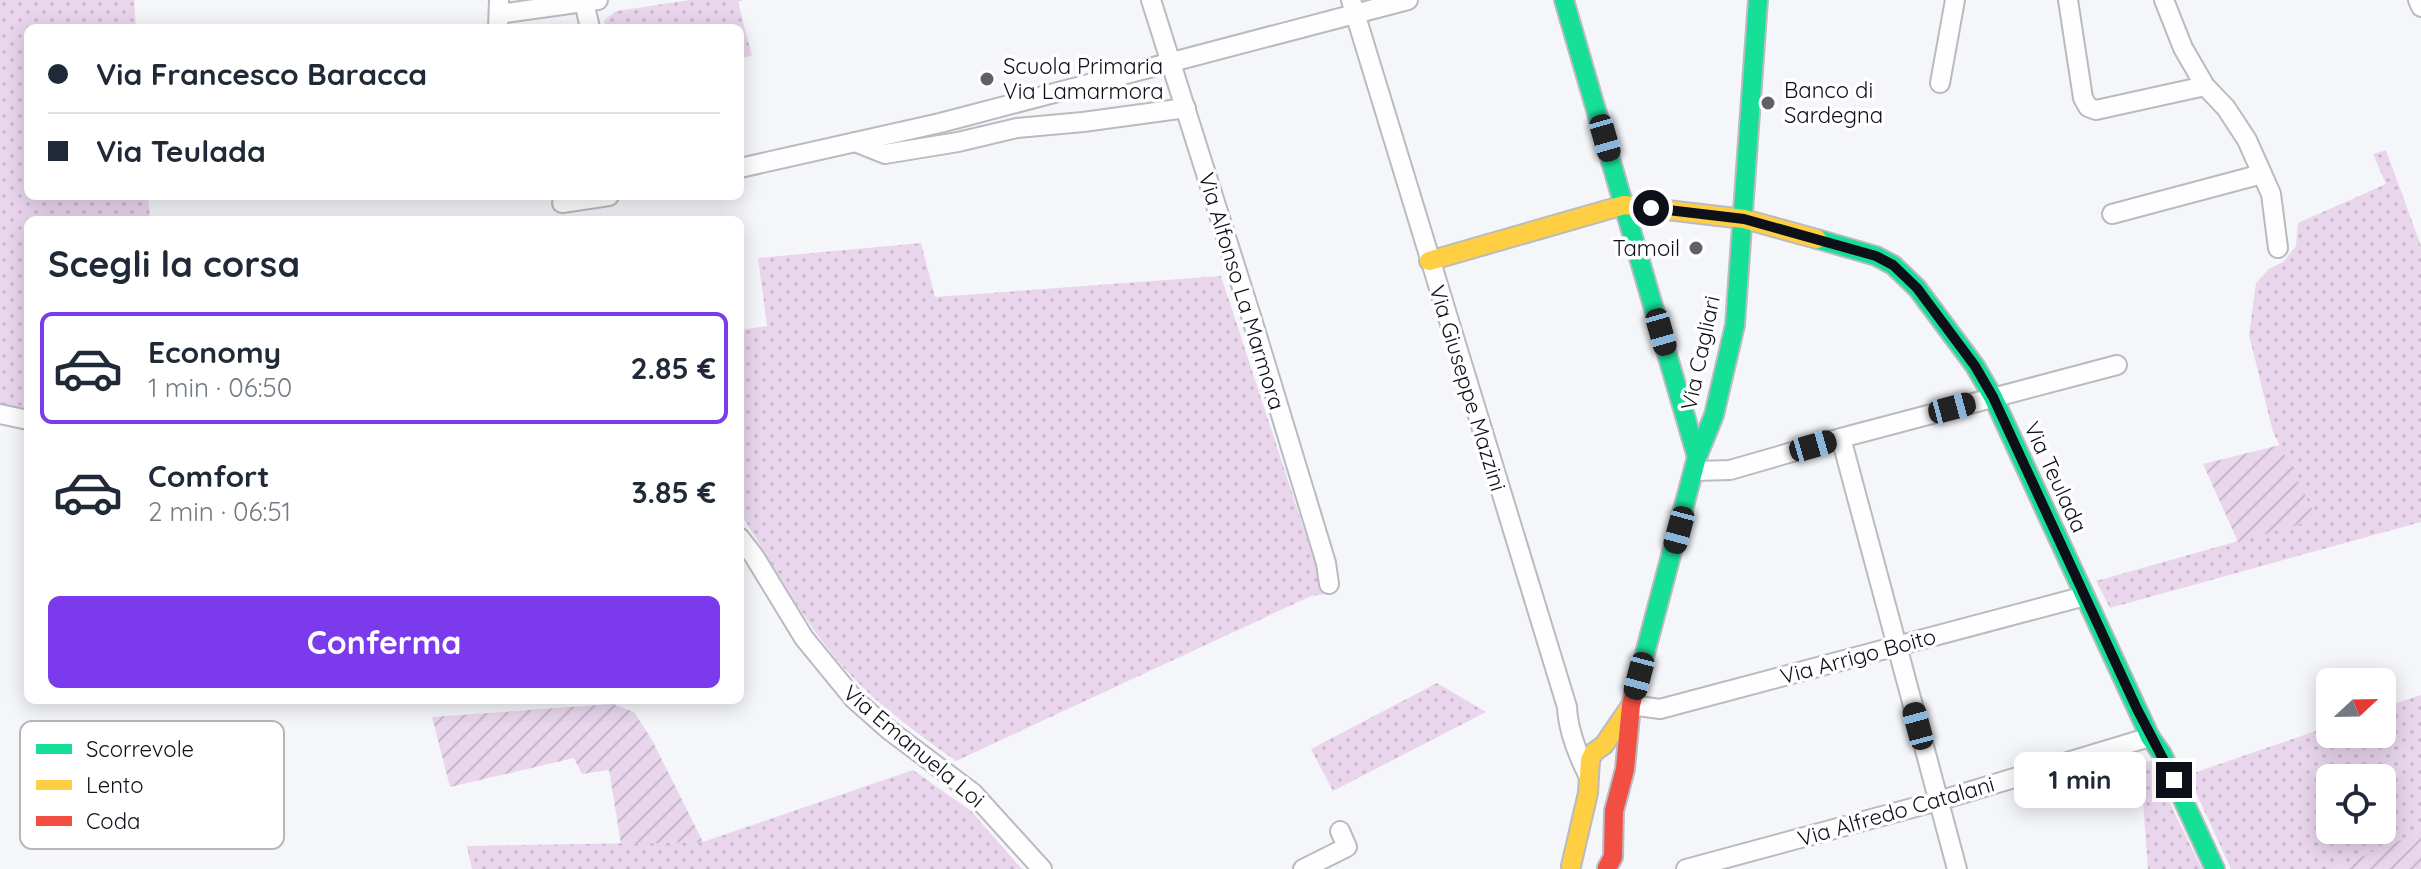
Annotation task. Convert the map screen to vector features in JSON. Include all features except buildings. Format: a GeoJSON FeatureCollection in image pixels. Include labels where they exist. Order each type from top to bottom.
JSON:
{"type":"FeatureCollection","features":[{"type":"Feature","properties":{"kind":"street","name":"Via Alfonso La Marmora"},"geometry":{"type":"LineString","coordinates":[[1151,0],[1251,316],[1326,563],[1329,584]]}},
{"type":"Feature","properties":{"kind":"street"},"geometry":{"type":"LineString","coordinates":[[744,167],[933,125],[1172,61],[1353,8],[1408,0]]}},
{"type":"Feature","properties":{"kind":"street"},"geometry":{"type":"LineString","coordinates":[[1564,0],[1696,464],[1730,470],[2117,365]]}},
{"type":"Feature","properties":{"kind":"street","name":"Via Cagliari"},"geometry":{"type":"LineString","coordinates":[[1607,868],[1613,857],[1614,811],[1625,769],[1631,705],[1696,464],[1714,415],[1735,325],[1758,0]]}},
{"type":"Feature","properties":{"kind":"street"},"geometry":{"type":"LineString","coordinates":[[1940,83],[1955,0]]}},
{"type":"Feature","properties":{"kind":"street"},"geometry":{"type":"LineString","coordinates":[[2068,0],[2083,98],[2088,107],[2096,110],[2205,86]]}},
{"type":"Feature","properties":{"kind":"street"},"geometry":{"type":"LineString","coordinates":[[2164,0],[2183,48],[2205,86],[2240,129],[2262,174],[2271,194],[2278,248]]}},
{"type":"Feature","properties":{"kind":"street"},"geometry":{"type":"LineString","coordinates":[[2418,0],[2421,7]]}},
{"type":"Feature","properties":{"kind":"street"},"geometry":{"type":"LineString","coordinates":[[498,14],[591,1],[590,24]]}},
{"type":"Feature","properties":{"kind":"street","name":"Via Giuseppe Mazzini"},"geometry":{"type":"LineString","coordinates":[[1353,8],[1567,707],[1575,743],[1588,775]]}},
{"type":"Feature","properties":{"kind":"street"},"geometry":{"type":"LineString","coordinates":[[855,142],[885,154],[1017,128],[1186,108]]}},
{"type":"Feature","properties":{"kind":"street"},"geometry":{"type":"LineString","coordinates":[[933,125],[937,146]]}},
{"type":"Feature","properties":{"kind":"street"},"geometry":{"type":"LineString","coordinates":[[2112,214],[2262,174]]}},
{"type":"Feature","properties":{"kind":"street"},"geometry":{"type":"LineString","coordinates":[[561,206],[590,200]]}},
{"type":"Feature","properties":{"kind":"street"},"geometry":{"type":"LineString","coordinates":[[1429,261],[1624,205]]}},
{"type":"Feature","properties":{"kind":"street","name":"Via Teulada"},"geometry":{"type":"LineString","coordinates":[[1624,205],[1744,219],[1876,256],[1893,265],[1917,288],[1975,366],[1993,397],[2150,737],[2162,754],[2215,869]]}},
{"type":"Feature","properties":{"kind":"street"},"geometry":{"type":"LineString","coordinates":[[0,414],[24,419]]}},
{"type":"Feature","properties":{"kind":"street"},"geometry":{"type":"LineString","coordinates":[[1841,438],[1957,869]]}},
{"type":"Feature","properties":{"kind":"street","name":"Via Emanuela Loi"},"geometry":{"type":"LineString","coordinates":[[744,543],[804,638],[854,699],[889,730],[973,793],[1042,869]]}},
{"type":"Feature","properties":{"kind":"street","name":"Via Arrigo Boito"},"geometry":{"type":"LineString","coordinates":[[1631,705],[1660,709],[2085,596]]}},
{"type":"Feature","properties":{"kind":"street","name":"Via Cagliari"},"geometry":{"type":"LineString","coordinates":[[1564,868],[1581,830],[1590,760],[1631,705]]}},
{"type":"Feature","properties":{"kind":"street","name":"Via Alfredo Catalani"},"geometry":{"type":"LineString","coordinates":[[1686,869],[1938,801],[2150,737]]}},
{"type":"Feature","properties":{"kind":"street"},"geometry":{"type":"LineString","coordinates":[[1604,745],[1619,747],[1625,756]]}},
{"type":"Feature","properties":{"kind":"street"},"geometry":{"type":"LineString","coordinates":[[1303,869],[1347,847],[1340,831]]}},
{"type":"Feature","properties":{"kind":"street"},"geometry":{"type":"LineString","coordinates":[[1564,868],[1582,858],[1589,858],[1596,859],[1607,868]]}},
{"type":"Feature","properties":{"kind":"shaded area"},"geometry":{"type":"Polygon","coordinates":[[[0,0],[134,0],[136,24],[24,24],[24,200],[148,200],[150,216],[24,216],[24,408],[0,404],[0,0]]]}},
{"type":"Feature","properties":{"kind":"shaded area"},"geometry":{"type":"Polygon","coordinates":[[[690,0],[743,0],[738,2],[744,24],[605,24],[604,21],[616,11],[690,0]]]}},
{"type":"Feature","properties":{"kind":"shaded area"},"geometry":{"type":"Polygon","coordinates":[[[744,25],[752,56],[744,57],[744,25]]]}},
{"type":"Feature","properties":{"kind":"shaded area"},"geometry":{"type":"Polygon","coordinates":[[[2386,150],[2421,246],[2421,522],[2110,608],[2096,581],[2316,519],[2273,432],[2249,335],[2256,283],[2269,269],[2283,262],[2296,246],[2298,223],[2386,184],[2373,154],[2386,150]]]}},
{"type":"Feature","properties":{"kind":"shaded area"},"geometry":{"type":"Polygon","coordinates":[[[921,243],[935,297],[1221,276],[1325,594],[1311,596],[956,761],[909,727],[851,676],[801,611],[744,520],[744,329],[767,326],[758,258],[921,243]]]}},
{"type":"Feature","properties":{"kind":"shaded area"},"geometry":{"type":"Polygon","coordinates":[[[2280,445],[2317,519],[2238,542],[2203,464],[2280,445]]]}},
{"type":"Feature","properties":{"kind":"shaded area"},"geometry":{"type":"Polygon","coordinates":[[[1437,683],[1486,712],[1333,791],[1311,749],[1437,683]]]}},
{"type":"Feature","properties":{"kind":"shaded area"},"geometry":{"type":"Polygon","coordinates":[[[2421,695],[2421,831],[2396,842],[2396,764],[2316,764],[2316,844],[2391,844],[2333,869],[2231,869],[2188,775],[2316,731],[2316,748],[2396,748],[2396,703],[2421,695]]]}},
{"type":"Feature","properties":{"kind":"shaded area"},"geometry":{"type":"Polygon","coordinates":[[[613,704],[634,712],[652,740],[703,842],[621,844],[609,770],[582,774],[574,758],[450,787],[432,717],[613,704]]]}},
{"type":"Feature","properties":{"kind":"shaded area"},"geometry":{"type":"Polygon","coordinates":[[[2154,760],[2174,812],[2202,869],[2148,869],[2140,763],[2154,760]]]}},
{"type":"Feature","properties":{"kind":"shaded area"},"geometry":{"type":"Polygon","coordinates":[[[913,770],[971,811],[1022,869],[472,869],[467,846],[703,842],[913,770]]]}},
{"type":"Feature","properties":{"kind":"shaded area"},"geometry":{"type":"Polygon","coordinates":[[[2421,831],[2421,869],[2333,869],[2396,844],[2421,831]]]}},
{"type":"Feature","properties":{"kind":"traffic: fast"},"geometry":{"type":"LineString","coordinates":[[1564,0],[1697,457]]}},
{"type":"Feature","properties":{"kind":"traffic: fast"},"geometry":{"type":"LineString","coordinates":[[1643,661],[1697,457],[1714,415],[1735,325],[1758,0]]}},
{"type":"Feature","properties":{"kind":"traffic: fast"},"geometry":{"type":"LineString","coordinates":[[1817,239],[1876,256],[1893,265],[1917,288],[1975,366],[1993,397],[2150,737],[2162,754],[2215,869]]}},
{"type":"Feature","properties":{"kind":"traffic: slow"},"geometry":{"type":"LineString","coordinates":[[1429,261],[1624,205],[1744,219],[1817,239]]}},
{"type":"Feature","properties":{"kind":"traffic: slow"},"geometry":{"type":"LineString","coordinates":[[1571,866],[1588,793],[1590,760],[1630,707]]}},
{"type":"Feature","properties":{"kind":"traffic: jam"},"geometry":{"type":"LineString","coordinates":[[1607,868],[1613,857],[1614,811],[1625,769],[1631,705],[1643,661]]}},
{"type":"Feature","properties":{"kind":"place","name":"Scuola Primaria Via Lamarmora"},"geometry":{"type":"Point","coordinates":[987,79]}},
{"type":"Feature","properties":{"kind":"place","name":"Banco di Sardegna"},"geometry":{"type":"Point","coordinates":[1768,103]}},
{"type":"Feature","properties":{"kind":"place","name":"Tamoil"},"geometry":{"type":"Point","coordinates":[1696,248]}},
{"type":"Feature","properties":{"kind":"route"},"geometry":{"type":"LineString","coordinates":[[1651,208],[1744,219],[1876,256],[1893,265],[1917,288],[1975,366],[1993,397],[2150,737],[2174,780]]}}]}
